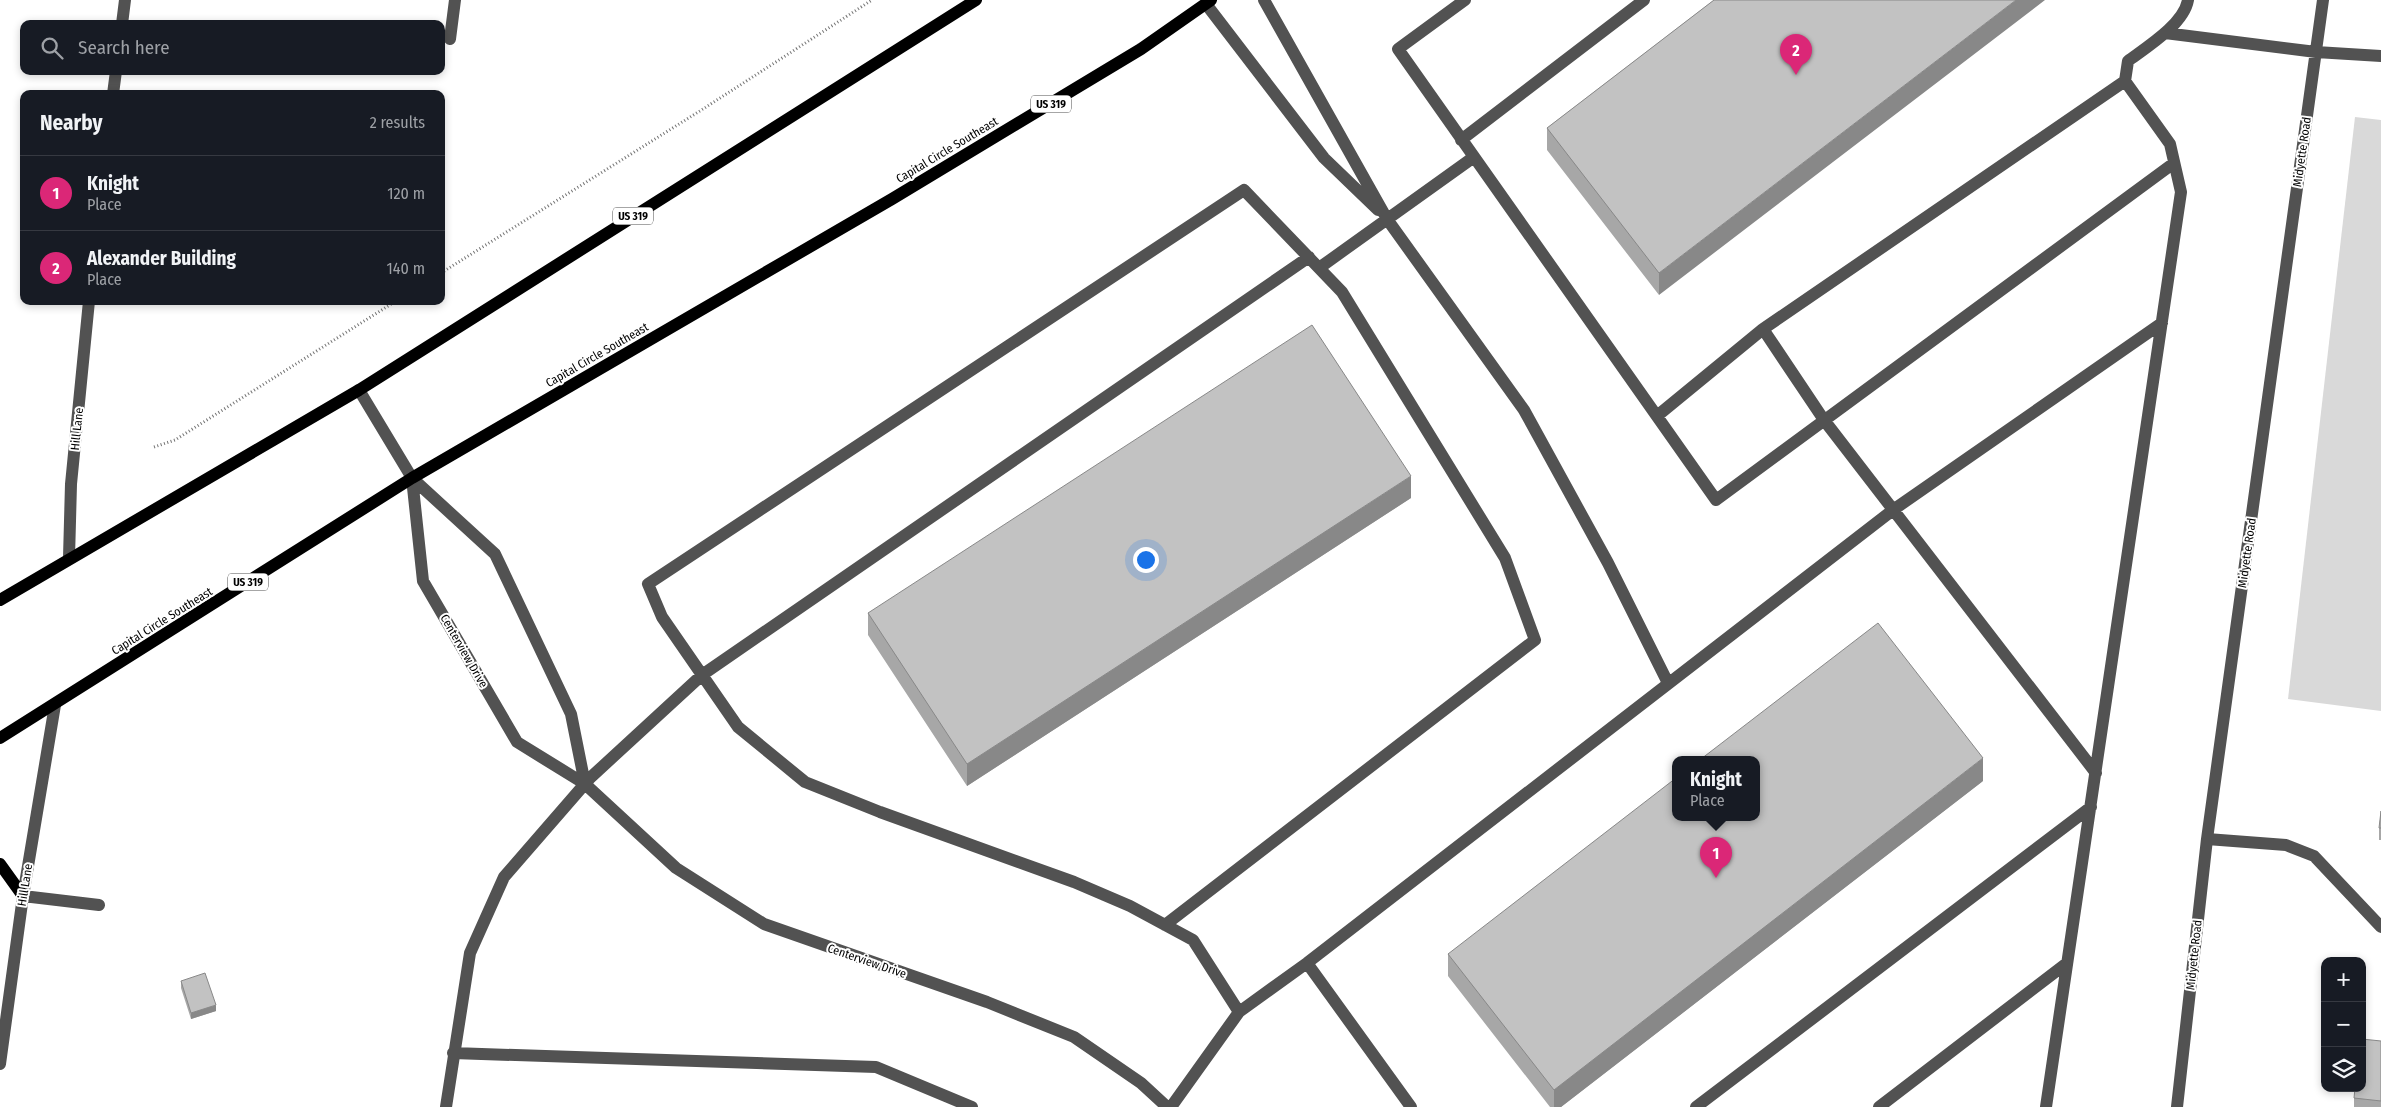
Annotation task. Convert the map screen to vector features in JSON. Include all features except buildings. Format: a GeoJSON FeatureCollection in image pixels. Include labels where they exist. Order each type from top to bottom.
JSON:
{"type":"FeatureCollection","features":[{"type":"Feature","properties":{"kind":"main road","name":"US 319"},"geometry":{"type":"LineString","coordinates":[[0,600],[359,390],[976,0]]}},
{"type":"Feature","properties":{"kind":"main road","name":"Capital Circle Southeast"},"geometry":{"type":"LineString","coordinates":[[0,738],[54,706],[412,478],[892,199],[1142,49],[1208,2]]}},
{"type":"Feature","properties":{"kind":"main road"},"geometry":{"type":"LineString","coordinates":[[0,864],[23,896]]}},
{"type":"Feature","properties":{"kind":"street"},"geometry":{"type":"LineString","coordinates":[[122,20],[125,0]]}},
{"type":"Feature","properties":{"kind":"street"},"geometry":{"type":"LineString","coordinates":[[450,39],[455,0]]}},
{"type":"Feature","properties":{"kind":"street"},"geometry":{"type":"LineString","coordinates":[[1264,0],[1387,219],[1524,410],[1608,563],[1668,682]]}},
{"type":"Feature","properties":{"kind":"street"},"geometry":{"type":"LineString","coordinates":[[1465,0],[1398,49],[1716,500],[2174,163]]}},
{"type":"Feature","properties":{"kind":"street"},"geometry":{"type":"LineString","coordinates":[[1462,140],[1644,0]]}},
{"type":"Feature","properties":{"kind":"street"},"geometry":{"type":"LineString","coordinates":[[2046,1107],[2181,192],[2170,144],[2126,81],[2128,61],[2164,33],[2186,10],[2188,0]]}},
{"type":"Feature","properties":{"kind":"street","name":"Midyette Road"},"geometry":{"type":"LineString","coordinates":[[2177,1107],[2207,839],[2323,0]]}},
{"type":"Feature","properties":{"kind":"street"},"geometry":{"type":"LineString","coordinates":[[1208,2],[1324,158],[1387,219]]}},
{"type":"Feature","properties":{"kind":"street"},"geometry":{"type":"LineString","coordinates":[[2164,33],[2316,52],[2381,56]]}},
{"type":"Feature","properties":{"kind":"street"},"geometry":{"type":"LineString","coordinates":[[114,90],[115,75]]}},
{"type":"Feature","properties":{"kind":"street"},"geometry":{"type":"LineString","coordinates":[[1657,416],[1763,329],[2126,81]]}},
{"type":"Feature","properties":{"kind":"street"},"geometry":{"type":"LineString","coordinates":[[1319,268],[1474,157]]}},
{"type":"Feature","properties":{"kind":"street"},"geometry":{"type":"LineString","coordinates":[[1165,925],[1535,640],[1505,558],[1342,292],[1244,190],[648,584],[662,617],[738,728],[804,782],[880,812],[1074,882],[1130,906],[1165,925],[1193,940],[1239,1012]]}},
{"type":"Feature","properties":{"kind":"street"},"geometry":{"type":"LineString","coordinates":[[446,1107],[470,953],[504,877],[585,784],[702,675],[1309,257]]}},
{"type":"Feature","properties":{"kind":"street","name":"Hill Lane"},"geometry":{"type":"LineString","coordinates":[[69,558],[71,484],[89,305]]}},
{"type":"Feature","properties":{"kind":"street"},"geometry":{"type":"LineString","coordinates":[[1171,1107],[1239,1012],[1307,963],[1668,682],[1893,510],[2162,323]]}},
{"type":"Feature","properties":{"kind":"street"},"geometry":{"type":"LineString","coordinates":[[1763,329],[1824,420],[2096,773]]}},
{"type":"Feature","properties":{"kind":"street","name":"Centerview Drive"},"geometry":{"type":"LineString","coordinates":[[359,390],[412,478],[495,554],[571,714],[585,784]]}},
{"type":"Feature","properties":{"kind":"street","name":"Centerview Drive"},"geometry":{"type":"LineString","coordinates":[[412,478],[423,581],[517,742],[585,784],[676,868],[764,924],[987,1002],[1074,1037],[1141,1082],[1167,1107]]}},
{"type":"Feature","properties":{"kind":"street","name":"Hill Lane"},"geometry":{"type":"LineString","coordinates":[[0,1064],[23,896],[54,706]]}},
{"type":"Feature","properties":{"kind":"street"},"geometry":{"type":"LineString","coordinates":[[1696,1107],[2091,807]]}},
{"type":"Feature","properties":{"kind":"street"},"geometry":{"type":"LineString","coordinates":[[2207,839],[2286,845],[2314,856],[2381,928]]}},
{"type":"Feature","properties":{"kind":"street"},"geometry":{"type":"LineString","coordinates":[[23,896],[100,905]]}},
{"type":"Feature","properties":{"kind":"street"},"geometry":{"type":"LineString","coordinates":[[1307,963],[1411,1107]]}},
{"type":"Feature","properties":{"kind":"street"},"geometry":{"type":"LineString","coordinates":[[1879,1107],[2067,963]]}},
{"type":"Feature","properties":{"kind":"street"},"geometry":{"type":"LineString","coordinates":[[453,1053],[876,1067],[972,1107]]}},
{"type":"Feature","properties":{"kind":"path"},"geometry":{"type":"LineString","coordinates":[[445,270],[872,0]]}},
{"type":"Feature","properties":{"kind":"path"},"geometry":{"type":"LineString","coordinates":[[154,446],[174,440],[390,305]]}},
{"type":"Feature","properties":{"kind":"shaded area"},"geometry":{"type":"Polygon","coordinates":[[[2355,117],[2381,120],[2381,711],[2288,699],[2355,117]]]}},
{"type":"Feature","properties":{"kind":"place","name":"Alexander Building"},"geometry":{"type":"Point","coordinates":[1796,75]}},
{"type":"Feature","properties":{"kind":"place","name":"Knight"},"geometry":{"type":"Point","coordinates":[1716,878]}}]}
